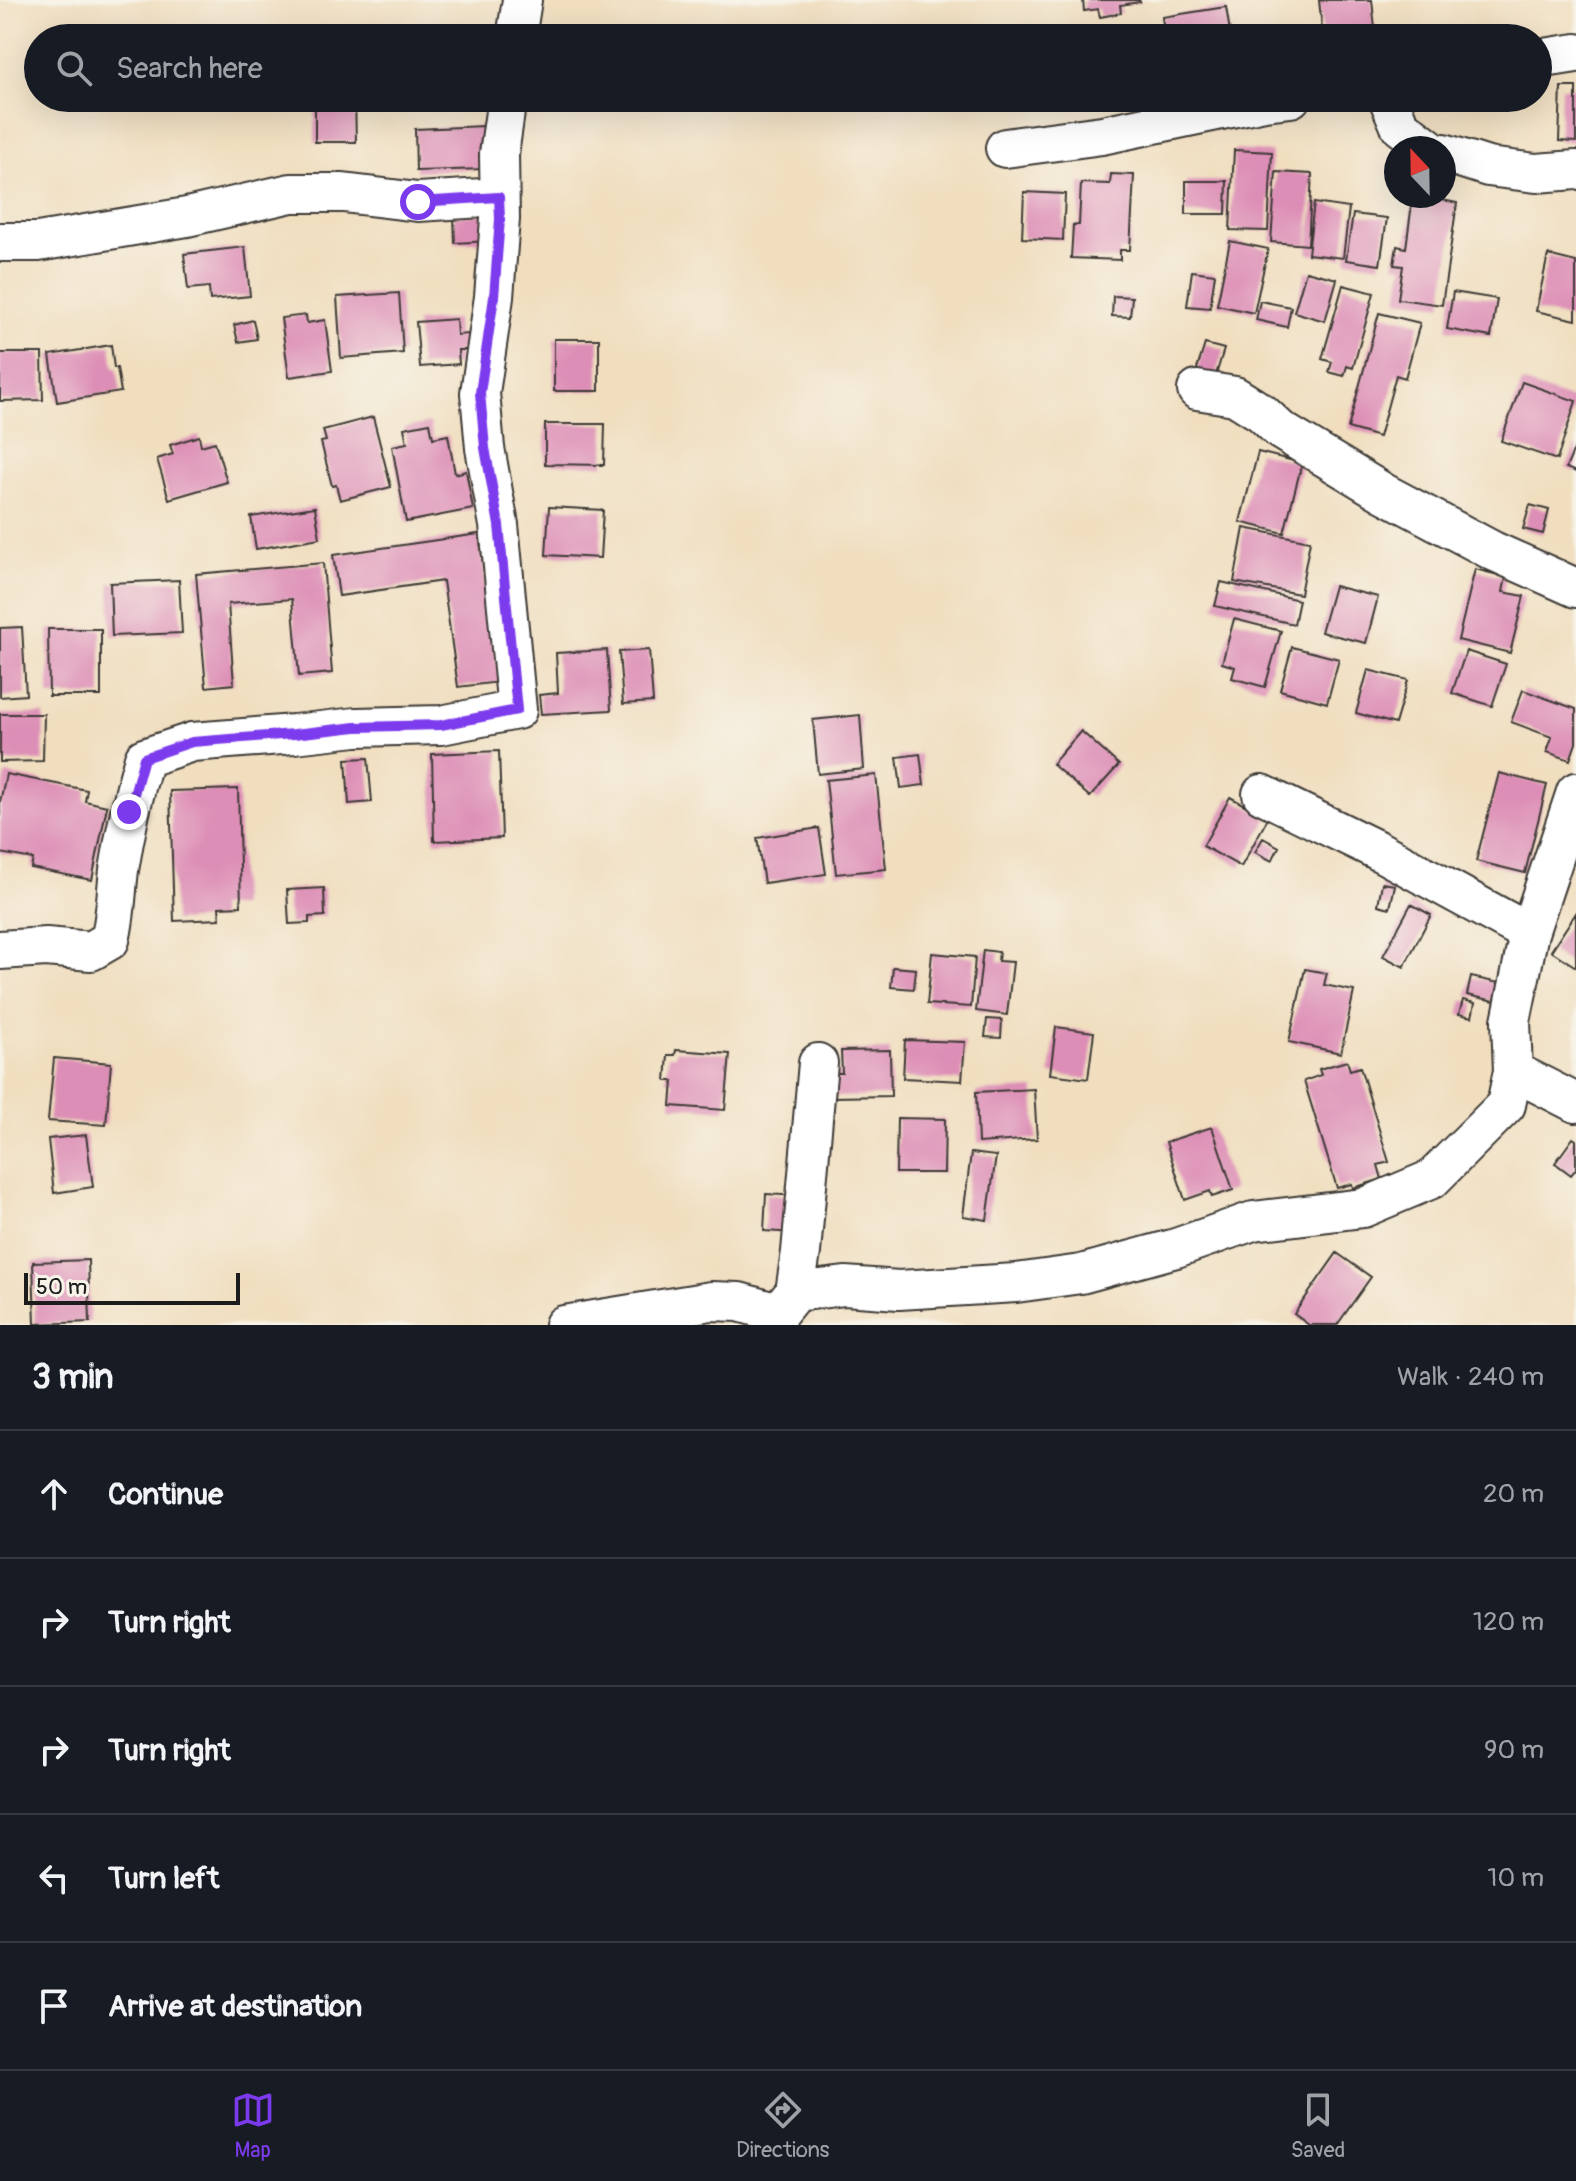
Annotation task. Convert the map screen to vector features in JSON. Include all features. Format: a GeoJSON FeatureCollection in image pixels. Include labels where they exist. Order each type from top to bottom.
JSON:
{"type":"FeatureCollection","features":[{"type":"Feature","properties":{"kind":"street"},"geometry":{"type":"LineString","coordinates":[[518,24],[522,0]]}},
{"type":"Feature","properties":{"kind":"street"},"geometry":{"type":"LineString","coordinates":[[1552,57],[1576,53]]}},
{"type":"Feature","properties":{"kind":"street"},"geometry":{"type":"LineString","coordinates":[[0,950],[46,947],[91,951],[110,940],[129,812],[144,758],[192,742],[356,727],[441,725],[517,710],[499,525],[485,448],[480,393],[494,297],[500,219],[499,154],[505,112]]}},
{"type":"Feature","properties":{"kind":"street"},"geometry":{"type":"LineString","coordinates":[[1005,148],[1102,135],[1212,112]]}},
{"type":"Feature","properties":{"kind":"street"},"geometry":{"type":"LineString","coordinates":[[1394,112],[1400,126],[1413,136]]}},
{"type":"Feature","properties":{"kind":"street"},"geometry":{"type":"LineString","coordinates":[[1456,157],[1488,167],[1536,173],[1576,170]]}},
{"type":"Feature","properties":{"kind":"street"},"geometry":{"type":"LineString","coordinates":[[0,242],[38,242],[142,225],[291,193],[343,193],[418,202],[499,197]]}},
{"type":"Feature","properties":{"kind":"street"},"geometry":{"type":"LineString","coordinates":[[1197,390],[1235,396],[1262,413],[1280,430],[1384,493],[1493,551],[1576,588]]}},
{"type":"Feature","properties":{"kind":"street"},"geometry":{"type":"LineString","coordinates":[[564,1325],[711,1301],[739,1302],[782,1310],[845,1286],[899,1290],[1016,1283],[1081,1274],[1176,1248],[1253,1221],[1363,1208],[1432,1179],[1506,1105],[1513,1071],[1511,1021],[1529,933],[1576,792]]}},
{"type":"Feature","properties":{"kind":"street"},"geometry":{"type":"LineString","coordinates":[[1262,794],[1377,850],[1529,933]]}},
{"type":"Feature","properties":{"kind":"street"},"geometry":{"type":"LineString","coordinates":[[782,1310],[801,1252],[818,1063]]}},
{"type":"Feature","properties":{"kind":"street"},"geometry":{"type":"LineString","coordinates":[[1513,1071],[1576,1103]]}},
{"type":"Feature","properties":{"kind":"building"},"geometry":{"type":"Polygon","coordinates":[[[1083,0],[1140,2],[1120,5],[1121,13],[1100,17],[1098,9],[1084,11],[1083,0]]]}},
{"type":"Feature","properties":{"kind":"building"},"geometry":{"type":"Polygon","coordinates":[[[1319,0],[1372,0],[1375,24],[1322,24],[1319,0]]]}},
{"type":"Feature","properties":{"kind":"building"},"geometry":{"type":"Polygon","coordinates":[[[1226,7],[1229,24],[1163,24],[1162,17],[1226,7]]]}},
{"type":"Feature","properties":{"kind":"building"},"geometry":{"type":"Polygon","coordinates":[[[1561,87],[1576,87],[1576,142],[1559,141],[1561,87]]]}},
{"type":"Feature","properties":{"kind":"building"},"geometry":{"type":"Polygon","coordinates":[[[315,112],[355,112],[356,142],[315,142],[315,112]]]}},
{"type":"Feature","properties":{"kind":"building"},"geometry":{"type":"Polygon","coordinates":[[[485,126],[486,169],[416,171],[415,129],[485,126]]]}},
{"type":"Feature","properties":{"kind":"building"},"geometry":{"type":"Polygon","coordinates":[[[1234,150],[1272,152],[1268,231],[1230,230],[1234,150]]]}},
{"type":"Feature","properties":{"kind":"building"},"geometry":{"type":"Polygon","coordinates":[[[1276,172],[1312,174],[1308,245],[1271,242],[1276,172]]]}},
{"type":"Feature","properties":{"kind":"building"},"geometry":{"type":"Polygon","coordinates":[[[1111,174],[1134,175],[1130,250],[1120,250],[1120,260],[1071,258],[1073,225],[1079,225],[1081,183],[1110,184],[1111,174]]]}},
{"type":"Feature","properties":{"kind":"building"},"geometry":{"type":"Polygon","coordinates":[[[1186,181],[1227,181],[1226,214],[1186,214],[1186,181]]]}},
{"type":"Feature","properties":{"kind":"building"},"geometry":{"type":"Polygon","coordinates":[[[1024,192],[1065,194],[1063,240],[1022,238],[1024,192]]]}},
{"type":"Feature","properties":{"kind":"building"},"geometry":{"type":"Polygon","coordinates":[[[1314,203],[1349,208],[1343,258],[1308,254],[1314,203]]]}},
{"type":"Feature","properties":{"kind":"building"},"geometry":{"type":"Polygon","coordinates":[[[1457,203],[1442,305],[1398,299],[1403,266],[1394,265],[1397,246],[1406,248],[1411,208],[1456,208],[1457,203]]]}},
{"type":"Feature","properties":{"kind":"building"},"geometry":{"type":"Polygon","coordinates":[[[488,214],[489,241],[455,243],[454,216],[488,214]]]}},
{"type":"Feature","properties":{"kind":"building"},"geometry":{"type":"Polygon","coordinates":[[[1353,214],[1387,218],[1380,265],[1346,260],[1353,214]]]}},
{"type":"Feature","properties":{"kind":"building"},"geometry":{"type":"Polygon","coordinates":[[[1230,241],[1268,249],[1254,313],[1217,305],[1230,241]]]}},
{"type":"Feature","properties":{"kind":"building"},"geometry":{"type":"Polygon","coordinates":[[[245,247],[250,296],[210,300],[209,287],[188,289],[184,254],[245,247]]]}},
{"type":"Feature","properties":{"kind":"building"},"geometry":{"type":"Polygon","coordinates":[[[1548,255],[1576,262],[1576,320],[1536,311],[1548,255]]]}},
{"type":"Feature","properties":{"kind":"building"},"geometry":{"type":"Polygon","coordinates":[[[1192,271],[1215,274],[1210,308],[1187,306],[1192,271]]]}},
{"type":"Feature","properties":{"kind":"building"},"geometry":{"type":"Polygon","coordinates":[[[1306,271],[1337,279],[1325,321],[1294,312],[1306,271]]]}},
{"type":"Feature","properties":{"kind":"building"},"geometry":{"type":"Polygon","coordinates":[[[1343,285],[1374,293],[1353,368],[1347,366],[1344,376],[1329,372],[1332,362],[1322,359],[1343,285]]]}},
{"type":"Feature","properties":{"kind":"building"},"geometry":{"type":"Polygon","coordinates":[[[1453,292],[1497,299],[1491,337],[1447,329],[1453,292]]]}},
{"type":"Feature","properties":{"kind":"building"},"geometry":{"type":"Polygon","coordinates":[[[399,293],[403,353],[341,358],[337,297],[399,293]]]}},
{"type":"Feature","properties":{"kind":"building"},"geometry":{"type":"Polygon","coordinates":[[[1113,296],[1132,297],[1130,317],[1112,316],[1113,296]]]}},
{"type":"Feature","properties":{"kind":"building"},"geometry":{"type":"Polygon","coordinates":[[[1260,301],[1291,307],[1287,327],[1256,320],[1260,301]]]}},
{"type":"Feature","properties":{"kind":"building"},"geometry":{"type":"Polygon","coordinates":[[[1379,313],[1420,323],[1405,378],[1396,375],[1379,437],[1348,428],[1379,313]]]}},
{"type":"Feature","properties":{"kind":"building"},"geometry":{"type":"Polygon","coordinates":[[[306,315],[307,323],[325,320],[332,371],[289,377],[281,318],[306,315]]]}},
{"type":"Feature","properties":{"kind":"building"},"geometry":{"type":"Polygon","coordinates":[[[456,319],[457,335],[469,334],[470,350],[458,350],[459,364],[420,367],[416,322],[456,319]]]}},
{"type":"Feature","properties":{"kind":"building"},"geometry":{"type":"Polygon","coordinates":[[[253,320],[257,339],[238,342],[234,325],[253,320]]]}},
{"type":"Feature","properties":{"kind":"building"},"geometry":{"type":"Polygon","coordinates":[[[554,339],[599,339],[599,391],[554,391],[554,339]]]}},
{"type":"Feature","properties":{"kind":"building"},"geometry":{"type":"Polygon","coordinates":[[[1205,344],[1224,349],[1215,378],[1196,372],[1205,344]]]}},
{"type":"Feature","properties":{"kind":"building"},"geometry":{"type":"Polygon","coordinates":[[[111,345],[121,392],[57,402],[50,355],[111,345]]]}},
{"type":"Feature","properties":{"kind":"building"},"geometry":{"type":"Polygon","coordinates":[[[0,353],[42,353],[43,400],[0,401],[0,353]]]}},
{"type":"Feature","properties":{"kind":"building"},"geometry":{"type":"Polygon","coordinates":[[[1522,382],[1576,401],[1557,460],[1501,441],[1522,382]]]}},
{"type":"Feature","properties":{"kind":"building"},"geometry":{"type":"Polygon","coordinates":[[[373,417],[391,487],[340,500],[336,485],[332,486],[321,442],[326,441],[323,430],[373,417]]]}},
{"type":"Feature","properties":{"kind":"building"},"geometry":{"type":"Polygon","coordinates":[[[430,423],[433,438],[448,435],[455,474],[466,471],[473,509],[406,522],[392,446],[407,443],[404,428],[430,423]]]}},
{"type":"Feature","properties":{"kind":"building"},"geometry":{"type":"Polygon","coordinates":[[[545,424],[605,424],[604,465],[545,464],[545,424]]]}},
{"type":"Feature","properties":{"kind":"building"},"geometry":{"type":"Polygon","coordinates":[[[199,436],[201,446],[215,442],[227,482],[169,499],[157,459],[173,454],[170,445],[199,436]]]}},
{"type":"Feature","properties":{"kind":"building"},"geometry":{"type":"Polygon","coordinates":[[[1576,445],[1576,472],[1566,468],[1576,445]]]}},
{"type":"Feature","properties":{"kind":"building"},"geometry":{"type":"Polygon","coordinates":[[[1258,452],[1302,463],[1284,533],[1240,522],[1258,452]]]}},
{"type":"Feature","properties":{"kind":"building"},"geometry":{"type":"Polygon","coordinates":[[[1530,505],[1549,510],[1543,534],[1523,529],[1530,505]]]}},
{"type":"Feature","properties":{"kind":"building"},"geometry":{"type":"Polygon","coordinates":[[[315,507],[320,538],[256,549],[251,517],[315,507]]]}},
{"type":"Feature","properties":{"kind":"building"},"geometry":{"type":"Polygon","coordinates":[[[549,507],[603,510],[600,558],[546,555],[549,507]]]}},
{"type":"Feature","properties":{"kind":"building"},"geometry":{"type":"Polygon","coordinates":[[[1244,528],[1310,541],[1300,594],[1234,582],[1244,528]]]}},
{"type":"Feature","properties":{"kind":"building"},"geometry":{"type":"Polygon","coordinates":[[[479,534],[500,682],[458,687],[443,581],[339,596],[333,555],[479,534]]]}},
{"type":"Feature","properties":{"kind":"building"},"geometry":{"type":"Polygon","coordinates":[[[323,563],[332,673],[299,676],[292,599],[228,604],[234,684],[206,687],[196,574],[323,563]]]}},
{"type":"Feature","properties":{"kind":"building"},"geometry":{"type":"Polygon","coordinates":[[[1475,569],[1506,577],[1503,592],[1524,596],[1510,653],[1458,640],[1475,569]]]}},
{"type":"Feature","properties":{"kind":"building"},"geometry":{"type":"Polygon","coordinates":[[[179,580],[182,633],[112,636],[110,583],[179,580]]]}},
{"type":"Feature","properties":{"kind":"building"},"geometry":{"type":"Polygon","coordinates":[[[1221,582],[1299,600],[1294,624],[1215,606],[1221,582]]]}},
{"type":"Feature","properties":{"kind":"building"},"geometry":{"type":"Polygon","coordinates":[[[1334,586],[1378,597],[1366,643],[1321,632],[1334,586]]]}},
{"type":"Feature","properties":{"kind":"building"},"geometry":{"type":"Polygon","coordinates":[[[1234,619],[1281,631],[1265,687],[1232,678],[1235,667],[1222,663],[1234,619]]]}},
{"type":"Feature","properties":{"kind":"building"},"geometry":{"type":"Polygon","coordinates":[[[22,627],[26,695],[0,697],[0,628],[22,627]]]}},
{"type":"Feature","properties":{"kind":"building"},"geometry":{"type":"Polygon","coordinates":[[[48,629],[101,629],[101,696],[49,696],[48,629]]]}},
{"type":"Feature","properties":{"kind":"building"},"geometry":{"type":"Polygon","coordinates":[[[1292,647],[1339,659],[1327,703],[1280,690],[1292,647]]]}},
{"type":"Feature","properties":{"kind":"building"},"geometry":{"type":"Polygon","coordinates":[[[607,650],[611,710],[541,714],[539,695],[558,693],[556,653],[607,650]]]}},
{"type":"Feature","properties":{"kind":"building"},"geometry":{"type":"Polygon","coordinates":[[[649,650],[653,702],[623,704],[619,652],[649,650]]]}},
{"type":"Feature","properties":{"kind":"building"},"geometry":{"type":"Polygon","coordinates":[[[1466,651],[1506,664],[1492,706],[1452,693],[1466,651]]]}},
{"type":"Feature","properties":{"kind":"building"},"geometry":{"type":"Polygon","coordinates":[[[1368,670],[1408,680],[1395,724],[1356,713],[1368,670]]]}},
{"type":"Feature","properties":{"kind":"building"},"geometry":{"type":"Polygon","coordinates":[[[1523,690],[1576,709],[1576,743],[1570,760],[1547,752],[1552,737],[1511,722],[1523,690]]]}},
{"type":"Feature","properties":{"kind":"building"},"geometry":{"type":"Polygon","coordinates":[[[0,714],[44,714],[43,761],[0,762],[0,714]]]}},
{"type":"Feature","properties":{"kind":"building"},"geometry":{"type":"Polygon","coordinates":[[[860,715],[864,769],[818,774],[813,720],[860,715]]]}},
{"type":"Feature","properties":{"kind":"building"},"geometry":{"type":"Polygon","coordinates":[[[1081,731],[1119,765],[1090,797],[1052,764],[1081,731]]]}},
{"type":"Feature","properties":{"kind":"building"},"geometry":{"type":"Polygon","coordinates":[[[499,751],[502,838],[434,841],[432,754],[499,751]]]}},
{"type":"Feature","properties":{"kind":"building"},"geometry":{"type":"Polygon","coordinates":[[[920,754],[924,785],[901,788],[897,757],[920,754]]]}},
{"type":"Feature","properties":{"kind":"building"},"geometry":{"type":"Polygon","coordinates":[[[368,758],[372,802],[349,804],[346,759],[368,758]]]}},
{"type":"Feature","properties":{"kind":"building"},"geometry":{"type":"Polygon","coordinates":[[[1499,773],[1547,785],[1525,873],[1476,861],[1499,773]]]}},
{"type":"Feature","properties":{"kind":"building"},"geometry":{"type":"Polygon","coordinates":[[[6,774],[87,790],[85,801],[107,806],[92,880],[31,868],[33,859],[0,853],[0,802],[6,774]]]}},
{"type":"Feature","properties":{"kind":"building"},"geometry":{"type":"Polygon","coordinates":[[[876,775],[886,869],[836,874],[826,780],[876,775]]]}},
{"type":"Feature","properties":{"kind":"building"},"geometry":{"type":"Polygon","coordinates":[[[238,789],[241,906],[219,907],[220,919],[174,921],[170,791],[238,789]]]}},
{"type":"Feature","properties":{"kind":"building"},"geometry":{"type":"Polygon","coordinates":[[[1230,797],[1268,818],[1241,867],[1203,846],[1230,797]]]}},
{"type":"Feature","properties":{"kind":"building"},"geometry":{"type":"Polygon","coordinates":[[[819,828],[826,874],[764,883],[757,838],[819,828]]]}},
{"type":"Feature","properties":{"kind":"building"},"geometry":{"type":"Polygon","coordinates":[[[1263,838],[1279,847],[1272,861],[1255,852],[1263,838]]]}},
{"type":"Feature","properties":{"kind":"building"},"geometry":{"type":"Polygon","coordinates":[[[1382,883],[1395,885],[1390,908],[1378,905],[1382,883]]]}},
{"type":"Feature","properties":{"kind":"building"},"geometry":{"type":"Polygon","coordinates":[[[324,888],[325,916],[309,917],[309,923],[289,924],[287,890],[324,888]]]}},
{"type":"Feature","properties":{"kind":"building"},"geometry":{"type":"Polygon","coordinates":[[[1411,904],[1431,915],[1404,967],[1383,956],[1411,904]]]}},
{"type":"Feature","properties":{"kind":"building"},"geometry":{"type":"Polygon","coordinates":[[[1576,913],[1576,967],[1551,951],[1576,913]]]}},
{"type":"Feature","properties":{"kind":"building"},"geometry":{"type":"Polygon","coordinates":[[[983,950],[999,952],[998,961],[1013,962],[1007,1015],[976,1011],[983,950]]]}},
{"type":"Feature","properties":{"kind":"building"},"geometry":{"type":"Polygon","coordinates":[[[932,953],[975,957],[971,1007],[927,1004],[932,953]]]}},
{"type":"Feature","properties":{"kind":"building"},"geometry":{"type":"Polygon","coordinates":[[[893,967],[916,969],[914,989],[891,987],[893,967]]]}},
{"type":"Feature","properties":{"kind":"building"},"geometry":{"type":"Polygon","coordinates":[[[1305,969],[1327,973],[1324,985],[1354,991],[1341,1053],[1289,1042],[1305,969]]]}},
{"type":"Feature","properties":{"kind":"building"},"geometry":{"type":"Polygon","coordinates":[[[1471,977],[1499,983],[1495,1001],[1467,995],[1471,977]]]}},
{"type":"Feature","properties":{"kind":"building"},"geometry":{"type":"Polygon","coordinates":[[[1463,1000],[1475,1003],[1472,1017],[1459,1014],[1463,1000]]]}},
{"type":"Feature","properties":{"kind":"building"},"geometry":{"type":"Polygon","coordinates":[[[987,1019],[1002,1020],[1001,1038],[985,1037],[987,1019]]]}},
{"type":"Feature","properties":{"kind":"building"},"geometry":{"type":"Polygon","coordinates":[[[1056,1027],[1094,1032],[1088,1079],[1050,1074],[1056,1027]]]}},
{"type":"Feature","properties":{"kind":"building"},"geometry":{"type":"Polygon","coordinates":[[[905,1040],[965,1042],[962,1081],[903,1078],[905,1040]]]}},
{"type":"Feature","properties":{"kind":"building"},"geometry":{"type":"Polygon","coordinates":[[[676,1050],[730,1054],[725,1110],[671,1106],[673,1081],[666,1081],[668,1055],[675,1055],[676,1050]]]}},
{"type":"Feature","properties":{"kind":"building"},"geometry":{"type":"Polygon","coordinates":[[[890,1050],[891,1096],[833,1097],[833,1073],[842,1073],[841,1051],[890,1050]]]}},
{"type":"Feature","properties":{"kind":"building"},"geometry":{"type":"Polygon","coordinates":[[[54,1058],[111,1063],[106,1125],[48,1121],[54,1058]]]}},
{"type":"Feature","properties":{"kind":"building"},"geometry":{"type":"Polygon","coordinates":[[[1347,1061],[1350,1070],[1360,1067],[1389,1162],[1378,1165],[1382,1179],[1353,1188],[1352,1184],[1337,1188],[1304,1081],[1321,1075],[1319,1069],[1347,1061]]]}},
{"type":"Feature","properties":{"kind":"building"},"geometry":{"type":"Polygon","coordinates":[[[1034,1089],[1037,1139],[978,1143],[976,1092],[1034,1089]]]}},
{"type":"Feature","properties":{"kind":"building"},"geometry":{"type":"Polygon","coordinates":[[[897,1118],[945,1119],[944,1173],[896,1173],[897,1118]]]}},
{"type":"Feature","properties":{"kind":"building"},"geometry":{"type":"Polygon","coordinates":[[[1212,1127],[1233,1190],[1212,1197],[1210,1191],[1185,1200],[1166,1142],[1212,1127]]]}},
{"type":"Feature","properties":{"kind":"building"},"geometry":{"type":"Polygon","coordinates":[[[86,1135],[93,1187],[54,1193],[48,1139],[86,1135]]]}},
{"type":"Feature","properties":{"kind":"building"},"geometry":{"type":"Polygon","coordinates":[[[1573,1138],[1576,1140],[1576,1169],[1571,1175],[1555,1163],[1573,1138]]]}},
{"type":"Feature","properties":{"kind":"building"},"geometry":{"type":"Polygon","coordinates":[[[971,1153],[996,1156],[987,1220],[963,1216],[971,1153]]]}},
{"type":"Feature","properties":{"kind":"building"},"geometry":{"type":"Polygon","coordinates":[[[766,1194],[800,1196],[797,1233],[764,1231],[766,1194]]]}},
{"type":"Feature","properties":{"kind":"building"},"geometry":{"type":"Polygon","coordinates":[[[1337,1253],[1371,1277],[1337,1325],[1309,1325],[1294,1314],[1337,1253]]]}},
{"type":"Feature","properties":{"kind":"building"},"geometry":{"type":"Polygon","coordinates":[[[88,1260],[90,1322],[35,1324],[33,1262],[88,1260]]]}},
{"type":"Feature","properties":{"kind":"route"},"geometry":{"type":"LineString","coordinates":[[129,812],[144,758],[192,742],[356,727],[441,725],[517,710],[499,525],[485,448],[480,393],[494,297],[499,197],[418,202]]}}]}
